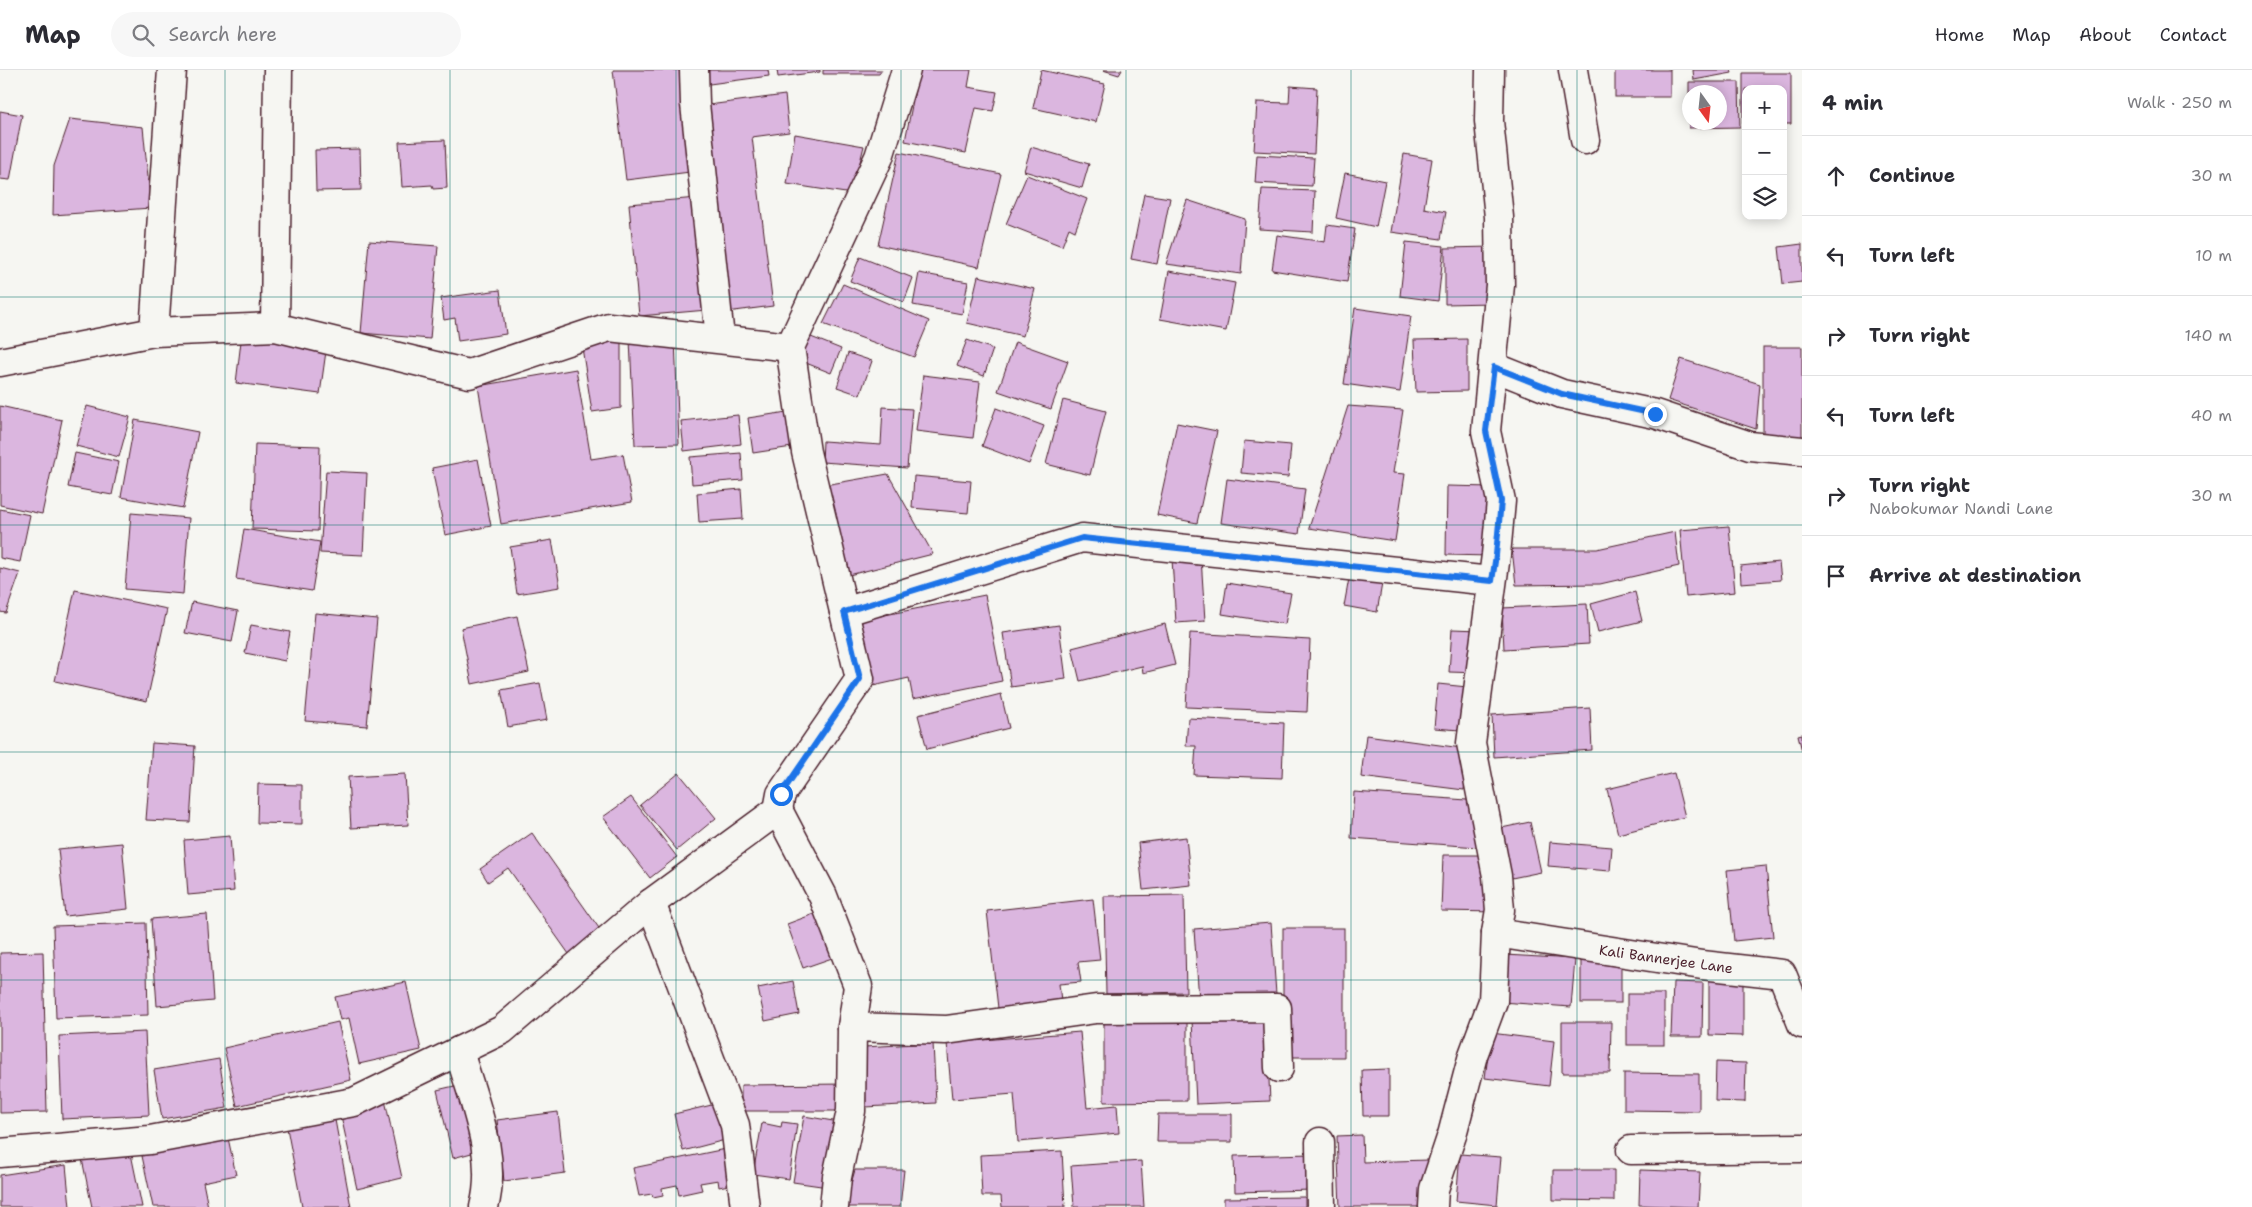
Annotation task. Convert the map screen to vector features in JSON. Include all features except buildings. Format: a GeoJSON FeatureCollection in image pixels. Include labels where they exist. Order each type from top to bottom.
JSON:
{"type":"FeatureCollection","features":[{"type":"Feature","properties":{"kind":"street"},"geometry":{"type":"LineString","coordinates":[[154,332],[172,70]]}},
{"type":"Feature","properties":{"kind":"street"},"geometry":{"type":"LineString","coordinates":[[275,327],[278,70]]}},
{"type":"Feature","properties":{"kind":"street"},"geometry":{"type":"LineString","coordinates":[[694,70],[695,104],[720,338]]}},
{"type":"Feature","properties":{"kind":"street"},"geometry":{"type":"LineString","coordinates":[[834,1207],[851,1111],[852,1028],[858,986],[823,896],[778,810],[781,794],[860,679],[806,452],[790,348],[879,157],[906,70]]}},
{"type":"Feature","properties":{"kind":"street"},"geometry":{"type":"LineString","coordinates":[[1433,1207],[1434,1189],[1452,1135],[1473,1054],[1493,1000],[1496,933],[1500,910],[1497,876],[1472,743],[1501,501],[1486,431],[1494,367],[1500,285],[1499,217],[1489,121],[1490,70]]}},
{"type":"Feature","properties":{"kind":"street"},"geometry":{"type":"LineString","coordinates":[[1573,70],[1585,140]]}},
{"type":"Feature","properties":{"kind":"street"},"geometry":{"type":"LineString","coordinates":[[0,362],[154,332],[275,327],[470,374],[609,327],[720,338],[790,348]]}},
{"type":"Feature","properties":{"kind":"street"},"geometry":{"type":"LineString","coordinates":[[1494,367],[1562,394],[1655,414],[1750,446],[1802,452]]}},
{"type":"Feature","properties":{"kind":"street"},"geometry":{"type":"LineString","coordinates":[[844,612],[1082,538],[1492,581]]}},
{"type":"Feature","properties":{"kind":"street"},"geometry":{"type":"LineString","coordinates":[[0,1153],[150,1140],[354,1102],[502,1030],[651,904],[778,810]]}},
{"type":"Feature","properties":{"kind":"street"},"geometry":{"type":"LineString","coordinates":[[651,904],[735,1125],[745,1207]]}},
{"type":"Feature","properties":{"kind":"street","name":"Kali Bannerjee Lane"},"geometry":{"type":"LineString","coordinates":[[1496,933],[1702,965],[1782,974],[1802,1024]]}},
{"type":"Feature","properties":{"kind":"street"},"geometry":{"type":"LineString","coordinates":[[852,1028],[946,1030],[1096,1009],[1276,1008],[1279,1068]]}},
{"type":"Feature","properties":{"kind":"street"},"geometry":{"type":"LineString","coordinates":[[459,1051],[488,1151],[488,1186],[484,1207]]}},
{"type":"Feature","properties":{"kind":"street"},"geometry":{"type":"LineString","coordinates":[[1320,1142],[1321,1207]]}},
{"type":"Feature","properties":{"kind":"street"},"geometry":{"type":"LineString","coordinates":[[1631,1150],[1802,1148]]}},
{"type":"Feature","properties":{"kind":"route"},"geometry":{"type":"LineString","coordinates":[[781,794],[860,679],[844,612],[1082,538],[1492,581],[1501,501],[1486,431],[1494,367],[1562,394],[1655,414]]}}]}
